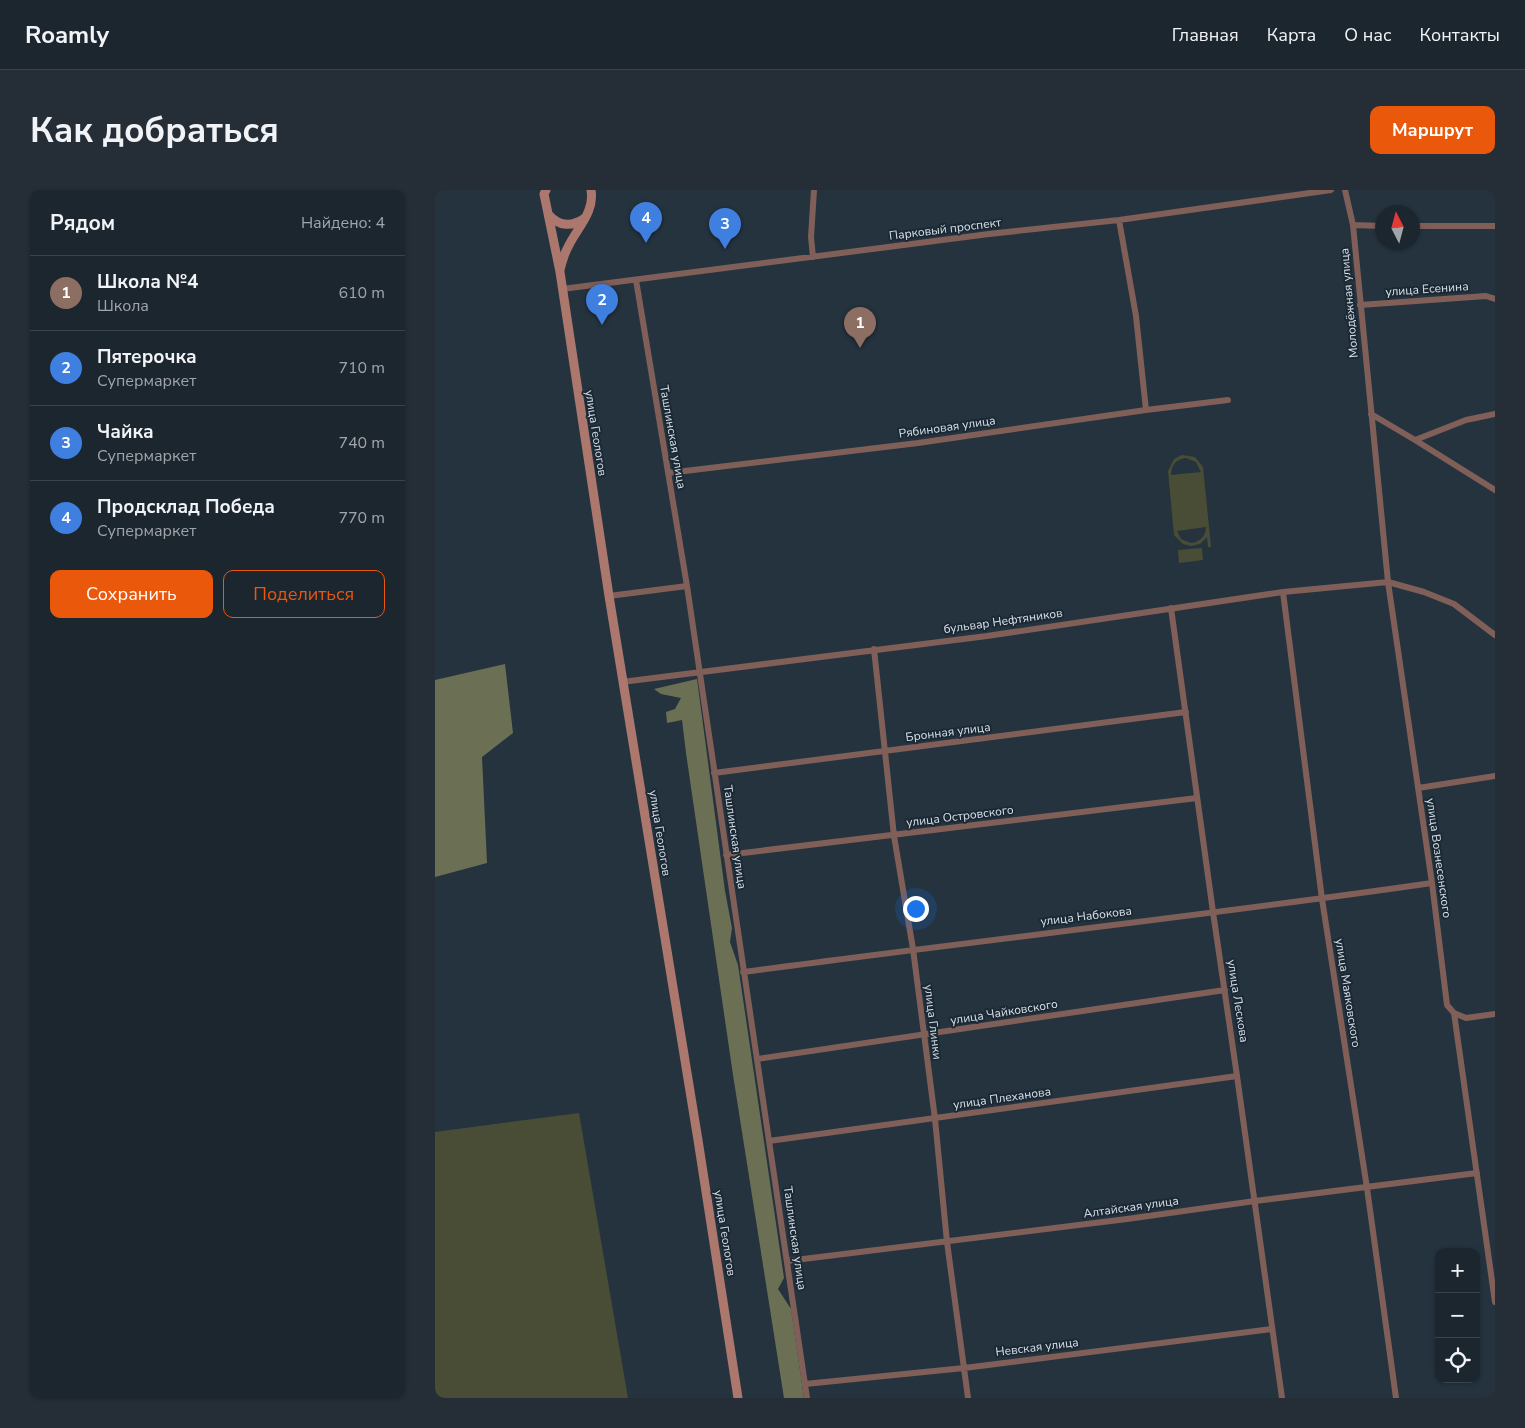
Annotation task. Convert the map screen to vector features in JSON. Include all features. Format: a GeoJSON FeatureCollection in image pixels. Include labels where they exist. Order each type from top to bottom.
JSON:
{"type":"FeatureCollection","features":[{"type":"Feature","properties":{"kind":"main road"},"geometry":{"type":"LineString","coordinates":[[560,272],[566,250],[590,211],[592,202],[591,190]]}},
{"type":"Feature","properties":{"kind":"main road","name":"улица Геологов"},"geometry":{"type":"LineString","coordinates":[[545,192],[560,272],[622,682],[698,1140],[738,1398]]}},
{"type":"Feature","properties":{"kind":"main road"},"geometry":{"type":"LineString","coordinates":[[548,214],[553,220],[565,225],[579,222],[585,218]]}},
{"type":"Feature","properties":{"kind":"street"},"geometry":{"type":"LineString","coordinates":[[813,257],[811,237],[814,190]]}},
{"type":"Feature","properties":{"kind":"street","name":"Парковый проспект"},"geometry":{"type":"LineString","coordinates":[[562,290],[989,234],[1119,220],[1331,190]]}},
{"type":"Feature","properties":{"kind":"street","name":"Молодёжная улица"},"geometry":{"type":"LineString","coordinates":[[1345,190],[1353,226],[1371,414]]}},
{"type":"Feature","properties":{"kind":"street"},"geometry":{"type":"LineString","coordinates":[[1119,220],[1136,316],[1147,410]]}},
{"type":"Feature","properties":{"kind":"street"},"geometry":{"type":"LineString","coordinates":[[1353,226],[1375,226]]}},
{"type":"Feature","properties":{"kind":"street"},"geometry":{"type":"LineString","coordinates":[[1420,226],[1495,226]]}},
{"type":"Feature","properties":{"kind":"street","name":"Ташлинская улица"},"geometry":{"type":"LineString","coordinates":[[636,280],[687,586],[807,1398]]}},
{"type":"Feature","properties":{"kind":"street","name":"улица Есенина"},"geometry":{"type":"LineString","coordinates":[[1360,305],[1486,296],[1495,299]]}},
{"type":"Feature","properties":{"kind":"street","name":"Рябиновая улица"},"geometry":{"type":"LineString","coordinates":[[668,473],[918,443],[1228,400]]}},
{"type":"Feature","properties":{"kind":"street"},"geometry":{"type":"LineString","coordinates":[[1371,414],[1495,490]]}},
{"type":"Feature","properties":{"kind":"street","name":"улица Вознесенского"},"geometry":{"type":"LineString","coordinates":[[1371,414],[1388,582],[1432,883],[1447,1005],[1454,1013],[1495,1302]]}},
{"type":"Feature","properties":{"kind":"street"},"geometry":{"type":"LineString","coordinates":[[1415,440],[1466,420],[1495,414]]}},
{"type":"Feature","properties":{"kind":"street"},"geometry":{"type":"LineString","coordinates":[[1388,582],[1424,592],[1454,604],[1495,635]]}},
{"type":"Feature","properties":{"kind":"street","name":"бульвар Нефтяников"},"geometry":{"type":"LineString","coordinates":[[622,682],[987,636],[1283,592],[1388,582]]}},
{"type":"Feature","properties":{"kind":"street"},"geometry":{"type":"LineString","coordinates":[[609,596],[687,586]]}},
{"type":"Feature","properties":{"kind":"street","name":"улица Маяковского"},"geometry":{"type":"LineString","coordinates":[[1283,592],[1322,899],[1367,1188],[1396,1398]]}},
{"type":"Feature","properties":{"kind":"street","name":"улица Лескова"},"geometry":{"type":"LineString","coordinates":[[1171,608],[1282,1398]]}},
{"type":"Feature","properties":{"kind":"street","name":"улица Глинки"},"geometry":{"type":"LineString","coordinates":[[874,649],[894,836],[913,949],[935,1119],[947,1242],[968,1398]]}},
{"type":"Feature","properties":{"kind":"street","name":"Бронная улица"},"geometry":{"type":"LineString","coordinates":[[714,773],[1186,712]]}},
{"type":"Feature","properties":{"kind":"street"},"geometry":{"type":"LineString","coordinates":[[1418,788],[1495,776]]}},
{"type":"Feature","properties":{"kind":"street","name":"улица Островского"},"geometry":{"type":"LineString","coordinates":[[726,855],[1197,798]]}},
{"type":"Feature","properties":{"kind":"street","name":"улица Набокова"},"geometry":{"type":"LineString","coordinates":[[743,972],[913,949],[1322,899],[1432,883]]}},
{"type":"Feature","properties":{"kind":"street","name":"улица Чайковского"},"geometry":{"type":"LineString","coordinates":[[757,1059],[1225,990]]}},
{"type":"Feature","properties":{"kind":"street"},"geometry":{"type":"LineString","coordinates":[[1454,1013],[1466,1018],[1495,1014]]}},
{"type":"Feature","properties":{"kind":"street","name":"улица Плеханова"},"geometry":{"type":"LineString","coordinates":[[769,1140],[935,1119],[1237,1076]]}},
{"type":"Feature","properties":{"kind":"street","name":"Алтайская улица"},"geometry":{"type":"LineString","coordinates":[[787,1262],[1477,1174]]}},
{"type":"Feature","properties":{"kind":"street","name":"Невская улица"},"geometry":{"type":"LineString","coordinates":[[805,1384],[963,1368],[1272,1329]]}},
{"type":"Feature","properties":{"kind":"green space"},"geometry":{"type":"Polygon","coordinates":[[[1182,455],[1195,457],[1203,467],[1211,547],[1208,547],[1207,537],[1200,544],[1191,546],[1183,544],[1174,535],[1168,471],[1174,459],[1182,455]],[[1186,458],[1175,463],[1171,475],[1201,472],[1196,462],[1186,458]],[[1206,527],[1177,531],[1181,539],[1191,543],[1202,538],[1206,527]]]}},
{"type":"Feature","properties":{"kind":"green space"},"geometry":{"type":"Polygon","coordinates":[[[1202,548],[1203,560],[1179,563],[1178,550],[1202,548]]]}},
{"type":"Feature","properties":{"kind":"green space"},"geometry":{"type":"Polygon","coordinates":[[[505,664],[513,733],[482,757],[487,863],[435,877],[435,680],[505,664]]]}},
{"type":"Feature","properties":{"kind":"green space"},"geometry":{"type":"Polygon","coordinates":[[[697,679],[725,891],[732,928],[730,942],[738,965],[784,1278],[778,1289],[791,1309],[804,1398],[784,1398],[733,1075],[682,720],[667,723],[666,712],[675,709],[681,698],[661,694],[654,689],[697,679]]]}},
{"type":"Feature","properties":{"kind":"green space"},"geometry":{"type":"Polygon","coordinates":[[[579,1113],[628,1398],[435,1398],[435,1132],[579,1113]]]}},
{"type":"Feature","properties":{"kind":"place","name":"Продсклад Победа"},"geometry":{"type":"Point","coordinates":[646,243]}},
{"type":"Feature","properties":{"kind":"place","name":"Чайка"},"geometry":{"type":"Point","coordinates":[725,249]}},
{"type":"Feature","properties":{"kind":"place","name":"Пятерочка"},"geometry":{"type":"Point","coordinates":[602,325]}},
{"type":"Feature","properties":{"kind":"place","name":"Школа №4"},"geometry":{"type":"Point","coordinates":[860,348]}}]}
